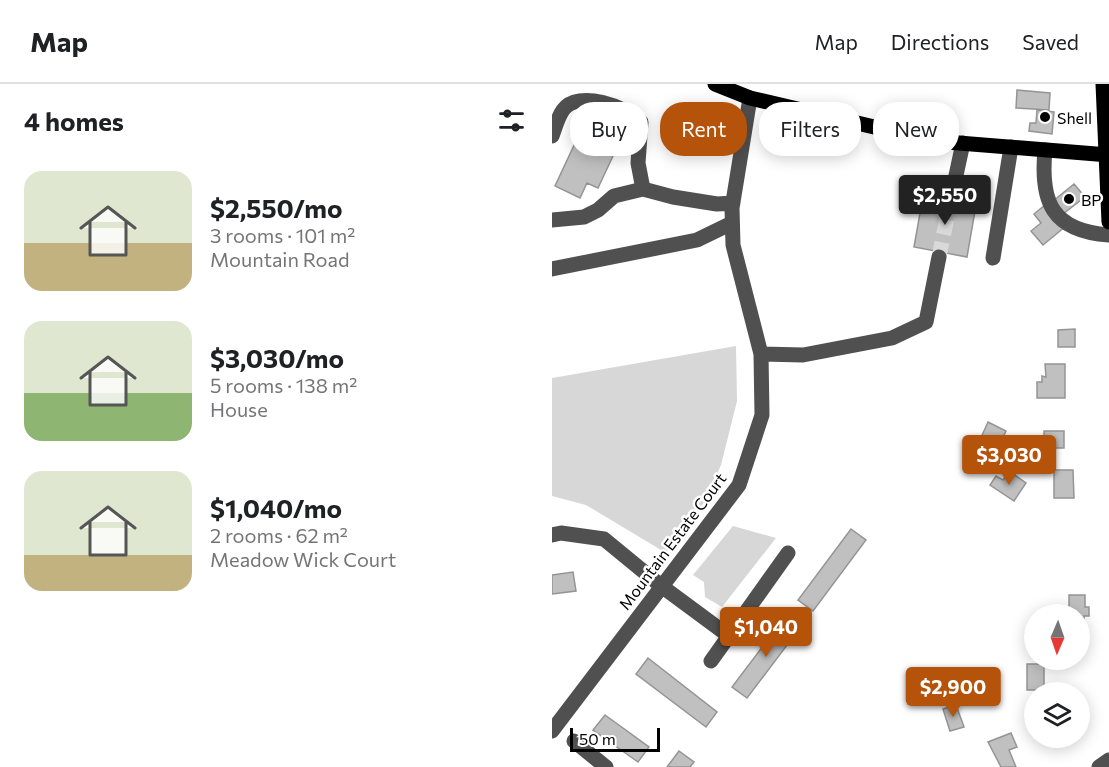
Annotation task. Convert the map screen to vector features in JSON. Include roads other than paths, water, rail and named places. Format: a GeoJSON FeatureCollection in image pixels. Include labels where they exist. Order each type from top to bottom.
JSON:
{"type":"FeatureCollection","features":[{"type":"Feature","properties":{"kind":"main road"},"geometry":{"type":"LineString","coordinates":[[715,84],[750,99],[934,141],[1108,155]]}},
{"type":"Feature","properties":{"kind":"main road"},"geometry":{"type":"LineString","coordinates":[[1103,84],[1108,155],[1109,222]]}},
{"type":"Feature","properties":{"kind":"street","name":"Mountain Estate Court"},"geometry":{"type":"LineString","coordinates":[[552,731],[660,585],[739,484],[762,415],[761,354],[733,245],[732,211],[750,99]]}},
{"type":"Feature","properties":{"kind":"street"},"geometry":{"type":"LineString","coordinates":[[552,136],[564,108],[579,100],[596,101],[633,113],[641,122],[638,163],[643,189]]}},
{"type":"Feature","properties":{"kind":"street"},"geometry":{"type":"LineString","coordinates":[[950,203],[963,143]]}},
{"type":"Feature","properties":{"kind":"street"},"geometry":{"type":"LineString","coordinates":[[993,258],[1011,147]]}},
{"type":"Feature","properties":{"kind":"street"},"geometry":{"type":"LineString","coordinates":[[1045,150],[1043,179],[1046,197],[1053,209],[1065,222],[1082,231],[1109,235]]}},
{"type":"Feature","properties":{"kind":"street"},"geometry":{"type":"LineString","coordinates":[[552,220],[584,217],[598,210],[614,196],[643,189],[673,197],[717,204],[732,211],[697,240],[552,269]]}},
{"type":"Feature","properties":{"kind":"street"},"geometry":{"type":"LineString","coordinates":[[761,354],[803,355],[892,338],[926,322],[939,257]]}},
{"type":"Feature","properties":{"kind":"street"},"geometry":{"type":"LineString","coordinates":[[552,535],[561,533],[604,539],[660,585],[729,636]]}},
{"type":"Feature","properties":{"kind":"street"},"geometry":{"type":"LineString","coordinates":[[711,661],[788,553]]}},
{"type":"Feature","properties":{"kind":"street"},"geometry":{"type":"LineString","coordinates":[[574,741],[606,767]]}},
{"type":"Feature","properties":{"kind":"street"},"geometry":{"type":"LineString","coordinates":[[1099,767],[1109,760]]}},
{"type":"Feature","properties":{"kind":"tunnel"},"geometry":{"type":"LineString","coordinates":[[939,257],[950,203]]}},
{"type":"Feature","properties":{"kind":"place","name":"Shell"},"geometry":{"type":"Point","coordinates":[1045,117]}},
{"type":"Feature","properties":{"kind":"place","name":"BP"},"geometry":{"type":"Point","coordinates":[1069,199]}}]}
